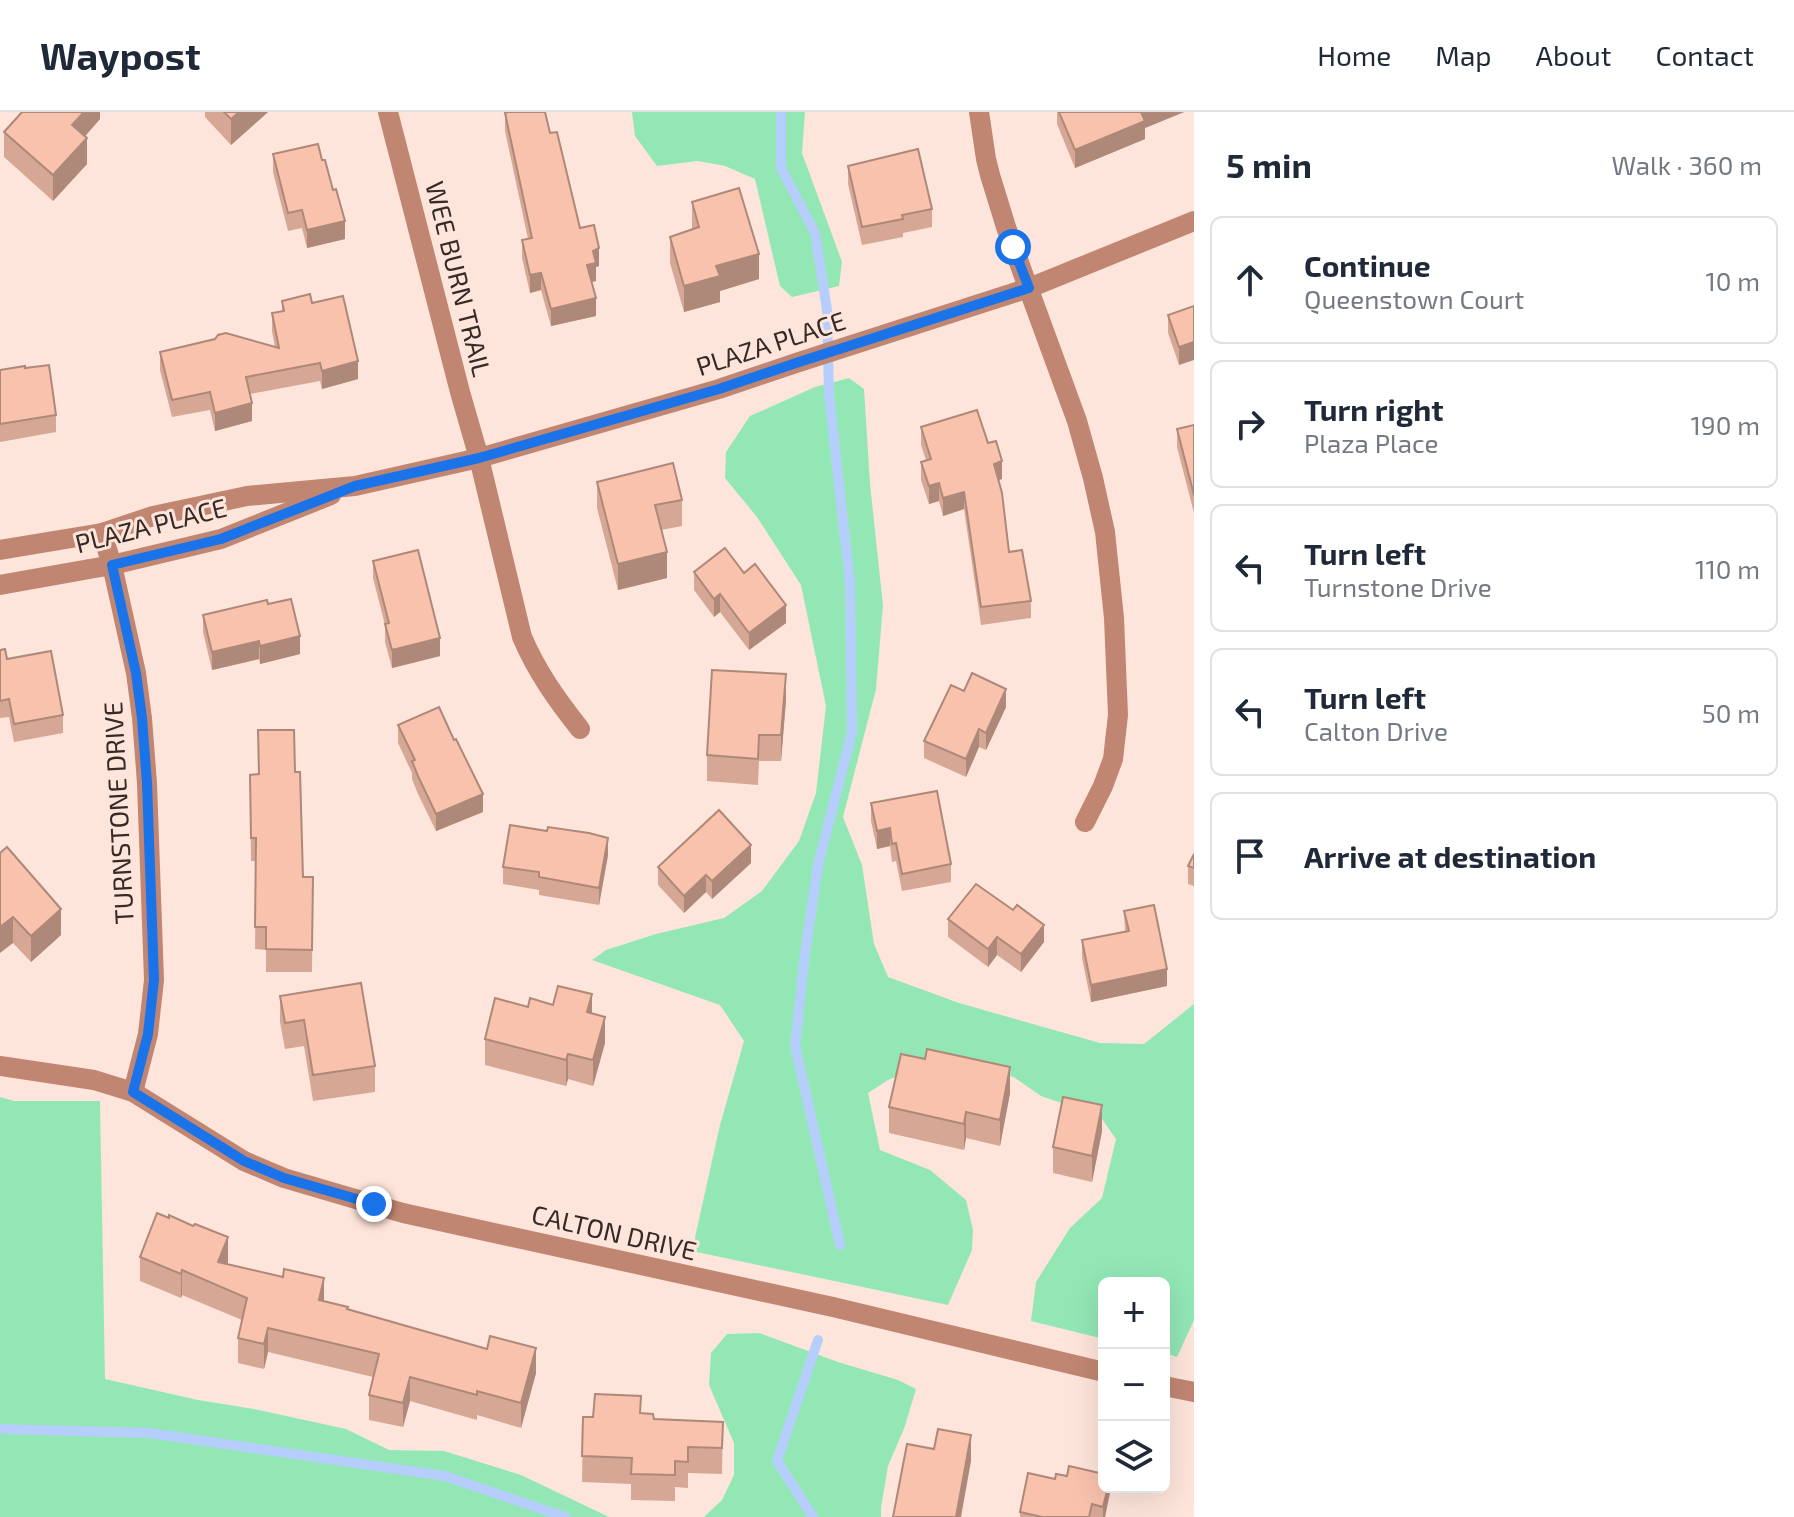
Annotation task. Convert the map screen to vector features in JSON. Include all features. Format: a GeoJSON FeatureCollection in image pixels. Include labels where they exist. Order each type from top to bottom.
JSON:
{"type":"FeatureCollection","features":[{"type":"Feature","properties":{"kind":"street","name":"WEE BURN TRAIL"},"geometry":{"type":"LineString","coordinates":[[388,112],[479,458],[522,637],[533,663],[580,729]]}},
{"type":"Feature","properties":{"kind":"street"},"geometry":{"type":"LineString","coordinates":[[979,112],[990,175],[1077,421],[1105,532],[1118,715],[1113,759],[1085,822]]}},
{"type":"Feature","properties":{"kind":"street","name":"PLAZA PLACE"},"geometry":{"type":"LineString","coordinates":[[0,550],[102,533],[153,516],[247,496],[355,486],[479,458],[719,389],[1029,288],[1194,221]]}},
{"type":"Feature","properties":{"kind":"street","name":"PLAZA PLACE"},"geometry":{"type":"LineString","coordinates":[[0,585],[112,565],[221,539],[355,486]]}},
{"type":"Feature","properties":{"kind":"street","name":"TURNSTONE DRIVE"},"geometry":{"type":"LineString","coordinates":[[102,533],[136,673],[147,783],[154,980],[148,1034],[133,1092]]}},
{"type":"Feature","properties":{"kind":"street","name":"CALTON DRIVE"},"geometry":{"type":"LineString","coordinates":[[0,1066],[94,1080],[133,1092],[244,1161],[284,1178],[360,1201],[833,1307],[1098,1371]]}},
{"type":"Feature","properties":{"kind":"street"},"geometry":{"type":"LineString","coordinates":[[1170,1387],[1194,1392]]}},
{"type":"Feature","properties":{"kind":"green space"},"geometry":{"type":"Polygon","coordinates":[[[632,112],[805,112],[802,153],[842,262],[839,286],[792,297],[780,286],[755,179],[725,166],[698,161],[657,166],[635,136],[632,112]]]}},
{"type":"Feature","properties":{"kind":"green space"},"geometry":{"type":"Polygon","coordinates":[[[849,378],[864,389],[883,605],[876,689],[843,817],[862,865],[874,944],[888,977],[959,1003],[1100,1043],[1144,1044],[1194,1004],[1194,1320],[1177,1357],[1170,1355],[1170,1277],[1098,1277],[1098,1338],[1031,1321],[1036,1282],[1070,1228],[1102,1198],[1116,1139],[1100,1116],[1041,1096],[1014,1077],[933,1062],[888,1080],[868,1093],[880,1150],[930,1170],[966,1200],[973,1230],[972,1250],[948,1305],[692,1251],[720,1125],[744,1041],[720,1005],[592,960],[606,950],[656,934],[724,918],[762,891],[799,841],[816,793],[826,706],[801,585],[757,517],[725,478],[726,452],[750,416],[815,387],[849,378]]]}},
{"type":"Feature","properties":{"kind":"green space"},"geometry":{"type":"Polygon","coordinates":[[[0,1097],[14,1101],[100,1101],[105,1379],[346,1429],[389,1450],[444,1451],[521,1475],[609,1517],[0,1517],[0,1097]]]}},
{"type":"Feature","properties":{"kind":"green space"},"geometry":{"type":"Polygon","coordinates":[[[759,1333],[898,1380],[916,1389],[888,1466],[881,1517],[704,1517],[722,1500],[734,1475],[734,1443],[709,1385],[711,1353],[727,1334],[759,1333]]]}},
{"type":"Feature","properties":{"kind":"building"},"geometry":{"type":"Polygon","coordinates":[[[22,112],[84,112],[72,125],[87,138],[53,175],[4,132],[22,112]]]}},
{"type":"Feature","properties":{"kind":"building"},"geometry":{"type":"Polygon","coordinates":[[[224,112],[239,112],[231,119],[224,112]]]}},
{"type":"Feature","properties":{"kind":"building"},"geometry":{"type":"Polygon","coordinates":[[[545,112],[550,133],[557,132],[580,228],[594,225],[599,248],[593,251],[596,263],[587,265],[596,298],[551,309],[541,273],[530,275],[522,240],[532,238],[505,113],[545,112]]]}},
{"type":"Feature","properties":{"kind":"building"},"geometry":{"type":"Polygon","coordinates":[[[1059,112],[1141,112],[1145,121],[1075,150],[1059,112]]]}},
{"type":"Feature","properties":{"kind":"building"},"geometry":{"type":"Polygon","coordinates":[[[318,144],[345,221],[307,230],[302,210],[288,213],[273,154],[318,144]]]}},
{"type":"Feature","properties":{"kind":"building"},"geometry":{"type":"Polygon","coordinates":[[[918,149],[932,209],[902,215],[903,219],[862,227],[848,166],[918,149]]]}},
{"type":"Feature","properties":{"kind":"building"},"geometry":{"type":"Polygon","coordinates":[[[739,188],[759,254],[716,266],[720,276],[684,286],[670,237],[699,227],[692,202],[739,188]]]}},
{"type":"Feature","properties":{"kind":"building"},"geometry":{"type":"Polygon","coordinates":[[[310,294],[312,303],[343,296],[358,361],[322,371],[320,363],[246,377],[252,403],[215,413],[210,392],[172,400],[160,352],[215,339],[226,333],[279,348],[272,313],[284,311],[282,301],[310,294]]]}},
{"type":"Feature","properties":{"kind":"building"},"geometry":{"type":"Polygon","coordinates":[[[1194,306],[1194,342],[1179,347],[1168,315],[1194,306]]]}},
{"type":"Feature","properties":{"kind":"building"},"geometry":{"type":"Polygon","coordinates":[[[49,365],[56,415],[0,424],[0,370],[49,365]]]}},
{"type":"Feature","properties":{"kind":"building"},"geometry":{"type":"Polygon","coordinates":[[[977,410],[988,443],[996,441],[1002,461],[994,464],[1002,493],[1009,552],[1022,550],[1031,601],[981,607],[964,492],[943,498],[939,483],[929,486],[921,462],[931,459],[921,427],[977,410]]]}},
{"type":"Feature","properties":{"kind":"building"},"geometry":{"type":"Polygon","coordinates":[[[1194,425],[1194,495],[1177,429],[1194,425]]]}},
{"type":"Feature","properties":{"kind":"building"},"geometry":{"type":"Polygon","coordinates":[[[673,463],[682,500],[655,505],[667,552],[618,564],[597,482],[673,463]]]}},
{"type":"Feature","properties":{"kind":"building"},"geometry":{"type":"Polygon","coordinates":[[[725,548],[744,573],[755,564],[786,605],[749,633],[720,594],[714,599],[694,572],[725,548]]]}},
{"type":"Feature","properties":{"kind":"building"},"geometry":{"type":"Polygon","coordinates":[[[418,550],[440,638],[392,650],[385,624],[389,623],[373,561],[418,550]]]}},
{"type":"Feature","properties":{"kind":"building"},"geometry":{"type":"Polygon","coordinates":[[[291,599],[300,636],[260,646],[259,641],[212,652],[203,615],[267,600],[268,604],[291,599]]]}},
{"type":"Feature","properties":{"kind":"building"},"geometry":{"type":"Polygon","coordinates":[[[5,649],[7,659],[51,651],[63,715],[14,724],[9,699],[0,701],[0,650],[5,649]]]}},
{"type":"Feature","properties":{"kind":"building"},"geometry":{"type":"Polygon","coordinates":[[[712,670],[786,674],[781,735],[759,735],[758,759],[707,755],[712,670]]]}},
{"type":"Feature","properties":{"kind":"building"},"geometry":{"type":"Polygon","coordinates":[[[972,673],[1006,689],[986,733],[979,729],[966,759],[924,741],[951,685],[964,691],[972,673]]]}},
{"type":"Feature","properties":{"kind":"building"},"geometry":{"type":"Polygon","coordinates":[[[439,707],[483,794],[436,814],[398,725],[439,707]]]}},
{"type":"Feature","properties":{"kind":"building"},"geometry":{"type":"Polygon","coordinates":[[[258,730],[294,730],[295,772],[300,772],[303,877],[313,877],[312,950],[266,949],[266,927],[255,927],[256,838],[251,838],[250,775],[259,774],[258,730]]]}},
{"type":"Feature","properties":{"kind":"building"},"geometry":{"type":"Polygon","coordinates":[[[937,791],[951,864],[902,874],[890,828],[877,831],[871,803],[937,791]]]}},
{"type":"Feature","properties":{"kind":"building"},"geometry":{"type":"Polygon","coordinates":[[[719,810],[751,845],[712,881],[706,875],[684,896],[658,867],[719,810]]]}},
{"type":"Feature","properties":{"kind":"building"},"geometry":{"type":"Polygon","coordinates":[[[510,825],[547,831],[548,827],[608,838],[599,888],[539,877],[539,872],[503,867],[510,825]]]}},
{"type":"Feature","properties":{"kind":"building"},"geometry":{"type":"Polygon","coordinates":[[[7,847],[61,909],[31,936],[13,917],[0,927],[0,853],[7,847]]]}},
{"type":"Feature","properties":{"kind":"building"},"geometry":{"type":"Polygon","coordinates":[[[1194,854],[1194,868],[1188,866],[1194,854]]]}},
{"type":"Feature","properties":{"kind":"building"},"geometry":{"type":"Polygon","coordinates":[[[976,884],[1013,910],[1017,905],[1044,925],[1021,954],[997,937],[988,949],[948,919],[976,884]]]}},
{"type":"Feature","properties":{"kind":"building"},"geometry":{"type":"Polygon","coordinates":[[[1154,905],[1167,969],[1091,985],[1082,940],[1129,931],[1124,911],[1154,905]]]}},
{"type":"Feature","properties":{"kind":"building"},"geometry":{"type":"Polygon","coordinates":[[[361,983],[375,1066],[313,1075],[304,1020],[285,1023],[280,996],[361,983]]]}},
{"type":"Feature","properties":{"kind":"building"},"geometry":{"type":"Polygon","coordinates":[[[558,986],[592,994],[587,1012],[605,1017],[593,1060],[568,1054],[566,1060],[485,1039],[495,998],[528,1007],[530,998],[553,1005],[558,986]]]}},
{"type":"Feature","properties":{"kind":"building"},"geometry":{"type":"Polygon","coordinates":[[[927,1049],[1010,1067],[1000,1120],[966,1112],[964,1124],[889,1107],[901,1054],[925,1059],[927,1049]]]}},
{"type":"Feature","properties":{"kind":"building"},"geometry":{"type":"Polygon","coordinates":[[[1063,1097],[1102,1105],[1092,1156],[1053,1147],[1063,1097]]]}},
{"type":"Feature","properties":{"kind":"building"},"geometry":{"type":"Polygon","coordinates":[[[157,1213],[228,1237],[218,1262],[283,1277],[284,1269],[324,1278],[319,1300],[487,1349],[490,1336],[536,1348],[521,1403],[410,1377],[403,1403],[369,1395],[379,1354],[268,1328],[264,1344],[238,1338],[247,1298],[182,1270],[181,1274],[140,1257],[157,1213]]]}},
{"type":"Feature","properties":{"kind":"building"},"geometry":{"type":"Polygon","coordinates":[[[595,1394],[641,1396],[640,1413],[653,1414],[654,1419],[723,1422],[722,1448],[688,1447],[688,1462],[675,1461],[675,1475],[631,1474],[632,1458],[582,1456],[583,1417],[593,1417],[595,1394]]]}},
{"type":"Feature","properties":{"kind":"building"},"geometry":{"type":"Polygon","coordinates":[[[938,1429],[971,1435],[956,1517],[893,1517],[907,1444],[934,1449],[938,1429]]]}},
{"type":"Feature","properties":{"kind":"building"},"geometry":{"type":"Polygon","coordinates":[[[1069,1466],[1098,1473],[1098,1493],[1106,1493],[1103,1507],[1092,1504],[1089,1517],[1042,1517],[1020,1512],[1028,1473],[1055,1479],[1056,1474],[1067,1476],[1069,1466]]]}},
{"type":"Feature","properties":{"kind":"waterway"},"geometry":{"type":"LineString","coordinates":[[781,112],[781,168],[815,233],[827,310],[829,395],[850,583],[852,732],[818,865],[795,1046],[840,1245]]}},
{"type":"Feature","properties":{"kind":"waterway"},"geometry":{"type":"LineString","coordinates":[[813,1517],[777,1461],[818,1340]]}},
{"type":"Feature","properties":{"kind":"waterway"},"geometry":{"type":"LineString","coordinates":[[0,1429],[149,1433],[445,1476],[565,1517]]}},
{"type":"Feature","properties":{"kind":"route"},"geometry":{"type":"LineString","coordinates":[[374,1204],[284,1178],[244,1161],[133,1092],[148,1034],[154,980],[147,783],[136,673],[112,565],[221,539],[355,486],[479,458],[719,389],[1029,288],[1013,247]]}}]}
